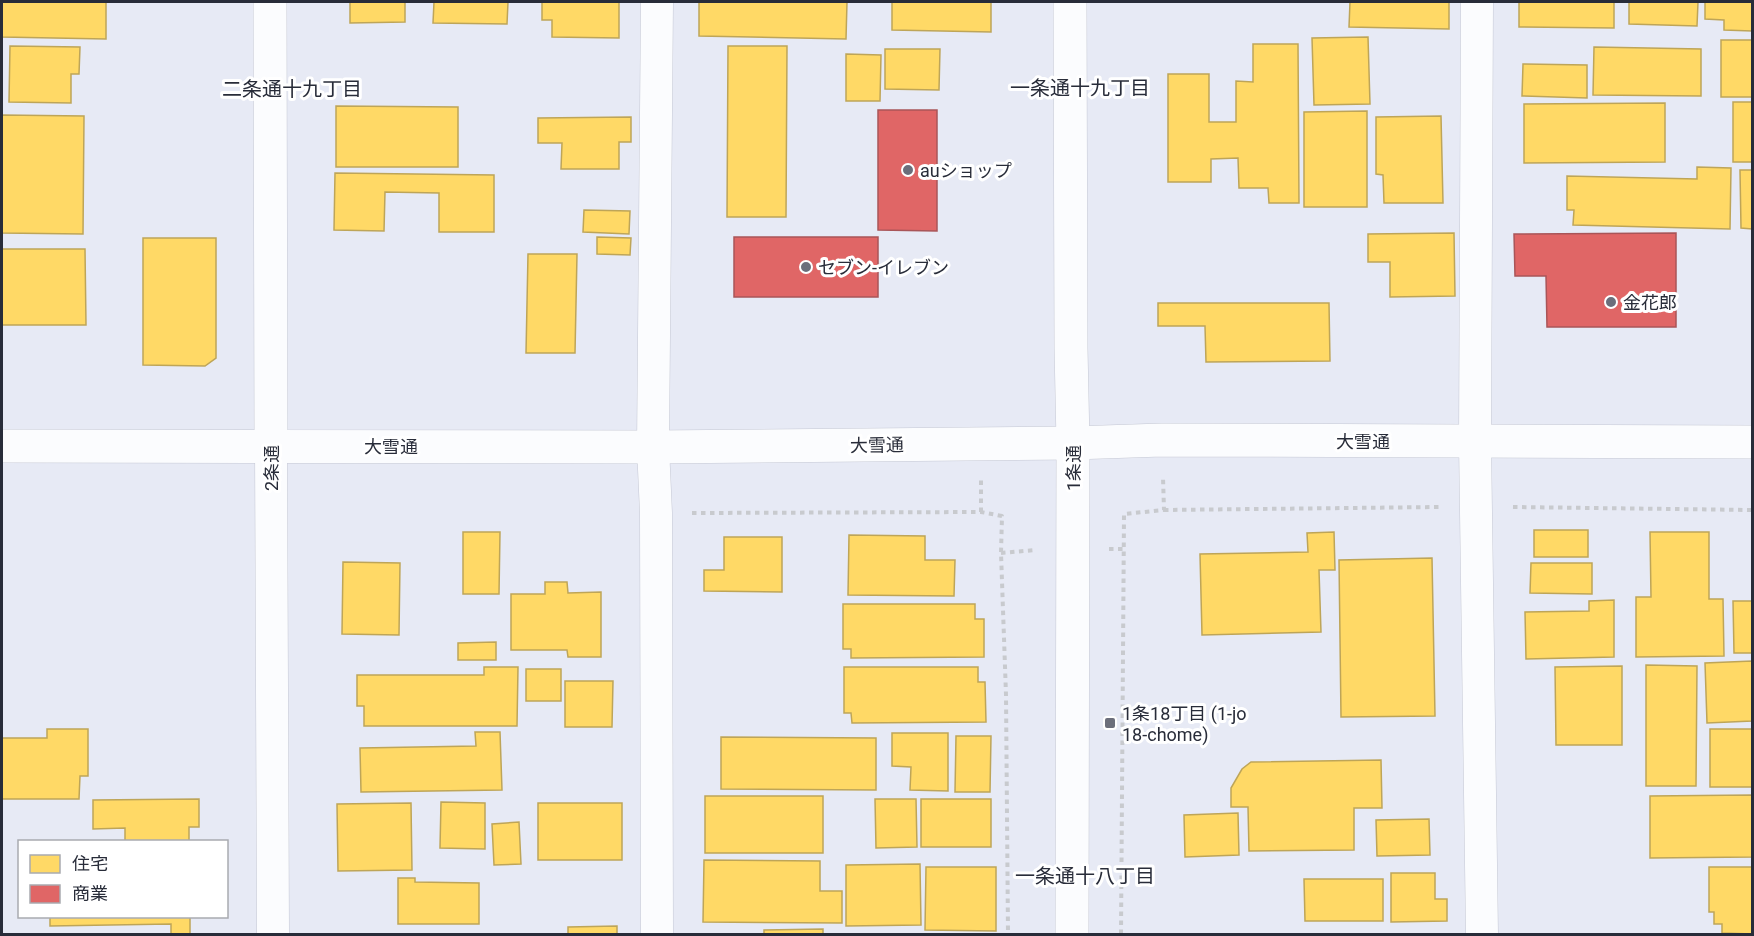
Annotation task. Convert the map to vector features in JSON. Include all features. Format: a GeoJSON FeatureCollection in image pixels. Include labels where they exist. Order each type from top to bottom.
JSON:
{"type":"FeatureCollection","features":[{"type":"Feature","properties":{"kind":"main road","name":"2条通"},"geometry":{"type":"LineString","coordinates":[[270,2],[271,446]]}},
{"type":"Feature","properties":{"kind":"main road","name":"1条通"},"geometry":{"type":"LineString","coordinates":[[1070,2],[1073,443],[1072,934]]}},
{"type":"Feature","properties":{"kind":"main road","name":"大雪通"},"geometry":{"type":"LineString","coordinates":[[2,446],[653,447],[1162,440],[1752,442]]}},
{"type":"Feature","properties":{"kind":"street"},"geometry":{"type":"LineString","coordinates":[[657,2],[653,447],[656,513],[657,934]]}},
{"type":"Feature","properties":{"kind":"street"},"geometry":{"type":"LineString","coordinates":[[1477,2],[1475,442],[1482,934]]}},
{"type":"Feature","properties":{"kind":"street","name":"2条通"},"geometry":{"type":"LineString","coordinates":[[271,446],[273,934]]}},
{"type":"Feature","properties":{"kind":"path"},"geometry":{"type":"LineString","coordinates":[[1121,934],[1124,514],[1164,510],[1162,440]]}},
{"type":"Feature","properties":{"kind":"path"},"geometry":{"type":"LineString","coordinates":[[656,513],[981,512],[1002,516],[1008,934]]}},
{"type":"Feature","properties":{"kind":"building: 住宅"},"geometry":{"type":"Polygon","coordinates":[[[2,2],[106,2],[106,39],[2,37],[2,2]]]}},
{"type":"Feature","properties":{"kind":"building: 住宅"},"geometry":{"type":"Polygon","coordinates":[[[350,2],[405,2],[405,22],[350,23],[350,2]]]}},
{"type":"Feature","properties":{"kind":"building: 住宅"},"geometry":{"type":"Polygon","coordinates":[[[434,2],[508,2],[507,24],[433,23],[434,2]]]}},
{"type":"Feature","properties":{"kind":"building: 住宅"},"geometry":{"type":"Polygon","coordinates":[[[542,2],[619,2],[619,38],[552,37],[552,20],[542,20],[542,2]]]}},
{"type":"Feature","properties":{"kind":"building: 住宅"},"geometry":{"type":"Polygon","coordinates":[[[699,2],[847,2],[846,39],[699,36],[699,2]]]}},
{"type":"Feature","properties":{"kind":"building: 住宅"},"geometry":{"type":"Polygon","coordinates":[[[892,2],[991,2],[991,32],[892,30],[892,2]]]}},
{"type":"Feature","properties":{"kind":"building: 住宅"},"geometry":{"type":"Polygon","coordinates":[[[1350,2],[1449,2],[1449,29],[1349,27],[1350,2]]]}},
{"type":"Feature","properties":{"kind":"building: 住宅"},"geometry":{"type":"Polygon","coordinates":[[[1519,2],[1614,2],[1614,28],[1519,27],[1519,2]]]}},
{"type":"Feature","properties":{"kind":"building: 住宅"},"geometry":{"type":"Polygon","coordinates":[[[1629,2],[1698,2],[1697,26],[1629,24],[1629,2]]]}},
{"type":"Feature","properties":{"kind":"building: 住宅"},"geometry":{"type":"Polygon","coordinates":[[[1705,2],[1752,2],[1752,31],[1724,30],[1724,20],[1705,19],[1705,2]]]}},
{"type":"Feature","properties":{"kind":"building: 住宅"},"geometry":{"type":"Polygon","coordinates":[[[1368,37],[1370,104],[1314,105],[1312,38],[1368,37]]]}},
{"type":"Feature","properties":{"kind":"building: 住宅"},"geometry":{"type":"Polygon","coordinates":[[[1721,40],[1752,40],[1752,97],[1721,97],[1721,40]]]}},
{"type":"Feature","properties":{"kind":"building: 住宅"},"geometry":{"type":"Polygon","coordinates":[[[1253,44],[1298,44],[1299,203],[1269,203],[1268,188],[1239,188],[1238,158],[1211,159],[1211,182],[1168,182],[1168,74],[1209,74],[1209,122],[1236,122],[1236,81],[1253,82],[1253,44]]]}},
{"type":"Feature","properties":{"kind":"building: 住宅"},"geometry":{"type":"Polygon","coordinates":[[[10,46],[80,47],[79,74],[71,74],[71,103],[9,102],[10,46]]]}},
{"type":"Feature","properties":{"kind":"building: 住宅"},"geometry":{"type":"Polygon","coordinates":[[[728,46],[787,46],[786,217],[727,217],[728,46]]]}},
{"type":"Feature","properties":{"kind":"building: 住宅"},"geometry":{"type":"Polygon","coordinates":[[[1594,47],[1701,49],[1701,96],[1593,95],[1594,47]]]}},
{"type":"Feature","properties":{"kind":"building: 住宅"},"geometry":{"type":"Polygon","coordinates":[[[885,49],[940,49],[939,90],[885,89],[885,49]]]}},
{"type":"Feature","properties":{"kind":"building: 住宅"},"geometry":{"type":"Polygon","coordinates":[[[846,54],[881,55],[880,101],[846,101],[846,54]]]}},
{"type":"Feature","properties":{"kind":"building: 住宅"},"geometry":{"type":"Polygon","coordinates":[[[1523,64],[1587,65],[1587,98],[1522,96],[1523,64]]]}},
{"type":"Feature","properties":{"kind":"building: 住宅"},"geometry":{"type":"Polygon","coordinates":[[[1733,102],[1752,102],[1752,162],[1733,162],[1733,102]]]}},
{"type":"Feature","properties":{"kind":"building: 住宅"},"geometry":{"type":"Polygon","coordinates":[[[1665,103],[1665,162],[1524,163],[1524,104],[1665,103]]]}},
{"type":"Feature","properties":{"kind":"building: 住宅"},"geometry":{"type":"Polygon","coordinates":[[[336,106],[458,107],[458,167],[336,167],[336,106]]]}},
{"type":"Feature","properties":{"kind":"building: 住宅"},"geometry":{"type":"Polygon","coordinates":[[[1367,111],[1367,207],[1304,207],[1304,112],[1367,111]]]}},
{"type":"Feature","properties":{"kind":"building: 住宅"},"geometry":{"type":"Polygon","coordinates":[[[2,115],[84,116],[83,234],[2,233],[2,115]]]}},
{"type":"Feature","properties":{"kind":"building: 住宅"},"geometry":{"type":"Polygon","coordinates":[[[1441,116],[1443,203],[1384,203],[1383,175],[1376,174],[1376,117],[1441,116]]]}},
{"type":"Feature","properties":{"kind":"building: 住宅"},"geometry":{"type":"Polygon","coordinates":[[[631,117],[631,142],[619,142],[619,169],[561,169],[562,143],[538,143],[538,118],[631,117]]]}},
{"type":"Feature","properties":{"kind":"building: 住宅"},"geometry":{"type":"Polygon","coordinates":[[[1697,167],[1731,168],[1730,229],[1573,225],[1574,210],[1567,210],[1567,176],[1697,179],[1697,167]]]}},
{"type":"Feature","properties":{"kind":"building: 住宅"},"geometry":{"type":"Polygon","coordinates":[[[1740,170],[1752,170],[1752,229],[1741,228],[1740,170]]]}},
{"type":"Feature","properties":{"kind":"building: 住宅"},"geometry":{"type":"Polygon","coordinates":[[[335,173],[494,175],[494,232],[439,232],[439,193],[385,192],[384,231],[334,230],[335,173]]]}},
{"type":"Feature","properties":{"kind":"building: 住宅"},"geometry":{"type":"Polygon","coordinates":[[[584,210],[630,211],[629,234],[583,232],[584,210]]]}},
{"type":"Feature","properties":{"kind":"building: 住宅"},"geometry":{"type":"Polygon","coordinates":[[[1454,233],[1455,296],[1390,297],[1390,262],[1368,262],[1368,234],[1454,233]]]}},
{"type":"Feature","properties":{"kind":"building: 住宅"},"geometry":{"type":"Polygon","coordinates":[[[597,237],[631,238],[630,255],[597,254],[597,237]]]}},
{"type":"Feature","properties":{"kind":"building: 住宅"},"geometry":{"type":"Polygon","coordinates":[[[143,238],[216,238],[216,358],[205,366],[143,365],[143,238]]]}},
{"type":"Feature","properties":{"kind":"building: 住宅"},"geometry":{"type":"Polygon","coordinates":[[[2,249],[85,249],[86,325],[2,325],[2,249]]]}},
{"type":"Feature","properties":{"kind":"building: 住宅"},"geometry":{"type":"Polygon","coordinates":[[[528,254],[577,254],[575,353],[526,353],[528,254]]]}},
{"type":"Feature","properties":{"kind":"building: 住宅"},"geometry":{"type":"Polygon","coordinates":[[[1158,303],[1329,303],[1330,361],[1206,362],[1205,326],[1158,326],[1158,303]]]}},
{"type":"Feature","properties":{"kind":"building: 住宅"},"geometry":{"type":"Polygon","coordinates":[[[1534,530],[1588,530],[1588,557],[1534,557],[1534,530]]]}},
{"type":"Feature","properties":{"kind":"building: 住宅"},"geometry":{"type":"Polygon","coordinates":[[[463,532],[500,532],[499,594],[463,594],[463,532]]]}},
{"type":"Feature","properties":{"kind":"building: 住宅"},"geometry":{"type":"Polygon","coordinates":[[[1334,532],[1335,570],[1319,570],[1321,632],[1202,635],[1200,554],[1308,552],[1307,533],[1334,532]]]}},
{"type":"Feature","properties":{"kind":"building: 住宅"},"geometry":{"type":"Polygon","coordinates":[[[1650,532],[1709,532],[1709,599],[1723,599],[1724,656],[1636,657],[1636,597],[1651,597],[1650,532]]]}},
{"type":"Feature","properties":{"kind":"building: 住宅"},"geometry":{"type":"Polygon","coordinates":[[[849,535],[925,536],[925,560],[955,560],[954,596],[848,595],[849,535]]]}},
{"type":"Feature","properties":{"kind":"building: 住宅"},"geometry":{"type":"Polygon","coordinates":[[[724,537],[782,537],[782,592],[704,591],[704,570],[724,570],[724,537]]]}},
{"type":"Feature","properties":{"kind":"building: 住宅"},"geometry":{"type":"Polygon","coordinates":[[[1432,558],[1435,716],[1341,717],[1339,560],[1432,558]]]}},
{"type":"Feature","properties":{"kind":"building: 住宅"},"geometry":{"type":"Polygon","coordinates":[[[343,562],[400,563],[399,635],[342,634],[343,562]]]}},
{"type":"Feature","properties":{"kind":"building: 住宅"},"geometry":{"type":"Polygon","coordinates":[[[1531,563],[1592,563],[1592,594],[1530,593],[1531,563]]]}},
{"type":"Feature","properties":{"kind":"building: 住宅"},"geometry":{"type":"Polygon","coordinates":[[[545,582],[567,582],[568,593],[601,592],[601,657],[568,657],[567,650],[511,650],[511,594],[545,594],[545,582]]]}},
{"type":"Feature","properties":{"kind":"building: 住宅"},"geometry":{"type":"Polygon","coordinates":[[[1614,600],[1614,657],[1526,659],[1525,612],[1589,611],[1589,601],[1614,600]]]}},
{"type":"Feature","properties":{"kind":"building: 住宅"},"geometry":{"type":"Polygon","coordinates":[[[1733,601],[1752,601],[1752,653],[1734,653],[1733,601]]]}},
{"type":"Feature","properties":{"kind":"building: 住宅"},"geometry":{"type":"Polygon","coordinates":[[[843,604],[975,604],[975,619],[984,619],[984,657],[851,658],[851,649],[843,649],[843,604]]]}},
{"type":"Feature","properties":{"kind":"building: 住宅"},"geometry":{"type":"Polygon","coordinates":[[[496,642],[496,660],[458,660],[458,643],[496,642]]]}},
{"type":"Feature","properties":{"kind":"building: 住宅"},"geometry":{"type":"Polygon","coordinates":[[[1752,661],[1752,721],[1707,723],[1705,663],[1752,661]]]}},
{"type":"Feature","properties":{"kind":"building: 住宅"},"geometry":{"type":"Polygon","coordinates":[[[1646,665],[1697,666],[1696,786],[1646,786],[1646,665]]]}},
{"type":"Feature","properties":{"kind":"building: 住宅"},"geometry":{"type":"Polygon","coordinates":[[[1622,666],[1622,745],[1556,745],[1555,667],[1622,666]]]}},
{"type":"Feature","properties":{"kind":"building: 住宅"},"geometry":{"type":"Polygon","coordinates":[[[484,667],[518,667],[517,726],[364,726],[364,706],[357,706],[357,675],[484,675],[484,667]]]}},
{"type":"Feature","properties":{"kind":"building: 住宅"},"geometry":{"type":"Polygon","coordinates":[[[844,667],[978,667],[978,682],[985,682],[986,722],[852,723],[851,713],[844,713],[844,667]]]}},
{"type":"Feature","properties":{"kind":"building: 住宅"},"geometry":{"type":"Polygon","coordinates":[[[526,669],[561,669],[561,701],[526,701],[526,669]]]}},
{"type":"Feature","properties":{"kind":"building: 住宅"},"geometry":{"type":"Polygon","coordinates":[[[565,681],[613,681],[612,727],[565,727],[565,681]]]}},
{"type":"Feature","properties":{"kind":"building: 住宅"},"geometry":{"type":"Polygon","coordinates":[[[47,729],[88,729],[88,776],[80,776],[79,799],[2,799],[2,738],[47,738],[47,729]]]}},
{"type":"Feature","properties":{"kind":"building: 住宅"},"geometry":{"type":"Polygon","coordinates":[[[1710,729],[1752,729],[1752,787],[1710,787],[1710,729]]]}},
{"type":"Feature","properties":{"kind":"building: 住宅"},"geometry":{"type":"Polygon","coordinates":[[[475,732],[500,732],[502,790],[361,792],[360,748],[476,746],[475,732]]]}},
{"type":"Feature","properties":{"kind":"building: 住宅"},"geometry":{"type":"Polygon","coordinates":[[[892,733],[948,733],[948,791],[910,790],[911,767],[892,766],[892,733]]]}},
{"type":"Feature","properties":{"kind":"building: 住宅"},"geometry":{"type":"Polygon","coordinates":[[[956,736],[991,736],[990,792],[955,792],[956,736]]]}},
{"type":"Feature","properties":{"kind":"building: 住宅"},"geometry":{"type":"Polygon","coordinates":[[[721,737],[876,738],[876,790],[721,789],[721,737]]]}},
{"type":"Feature","properties":{"kind":"building: 住宅"},"geometry":{"type":"Polygon","coordinates":[[[1381,760],[1382,808],[1354,808],[1354,850],[1249,851],[1248,807],[1231,807],[1231,788],[1242,769],[1251,762],[1381,760]]]}},
{"type":"Feature","properties":{"kind":"building: 住宅"},"geometry":{"type":"Polygon","coordinates":[[[1752,795],[1752,857],[1650,858],[1650,796],[1752,795]]]}},
{"type":"Feature","properties":{"kind":"building: 住宅"},"geometry":{"type":"Polygon","coordinates":[[[705,796],[823,796],[823,853],[705,853],[705,796]]]}},
{"type":"Feature","properties":{"kind":"building: 住宅"},"geometry":{"type":"Polygon","coordinates":[[[199,799],[199,827],[189,827],[189,840],[125,840],[125,828],[93,829],[93,800],[199,799]]]}},
{"type":"Feature","properties":{"kind":"building: 住宅"},"geometry":{"type":"Polygon","coordinates":[[[875,799],[916,799],[917,847],[876,848],[875,799]]]}},
{"type":"Feature","properties":{"kind":"building: 住宅"},"geometry":{"type":"Polygon","coordinates":[[[921,799],[991,799],[991,847],[921,847],[921,799]]]}},
{"type":"Feature","properties":{"kind":"building: 住宅"},"geometry":{"type":"Polygon","coordinates":[[[441,802],[485,803],[485,849],[440,848],[441,802]]]}},
{"type":"Feature","properties":{"kind":"building: 住宅"},"geometry":{"type":"Polygon","coordinates":[[[411,803],[412,870],[338,871],[337,804],[411,803]]]}},
{"type":"Feature","properties":{"kind":"building: 住宅"},"geometry":{"type":"Polygon","coordinates":[[[538,803],[622,803],[622,860],[538,860],[538,803]]]}},
{"type":"Feature","properties":{"kind":"building: 住宅"},"geometry":{"type":"Polygon","coordinates":[[[1238,813],[1239,855],[1185,857],[1184,815],[1238,813]]]}},
{"type":"Feature","properties":{"kind":"building: 住宅"},"geometry":{"type":"Polygon","coordinates":[[[1429,819],[1430,855],[1377,856],[1376,820],[1429,819]]]}},
{"type":"Feature","properties":{"kind":"building: 住宅"},"geometry":{"type":"Polygon","coordinates":[[[519,822],[521,864],[494,865],[492,824],[519,822]]]}},
{"type":"Feature","properties":{"kind":"building: 住宅"},"geometry":{"type":"Polygon","coordinates":[[[704,860],[820,861],[820,891],[842,891],[842,923],[703,922],[704,860]]]}},
{"type":"Feature","properties":{"kind":"building: 住宅"},"geometry":{"type":"Polygon","coordinates":[[[920,864],[921,925],[846,926],[846,865],[920,864]]]}},
{"type":"Feature","properties":{"kind":"building: 住宅"},"geometry":{"type":"Polygon","coordinates":[[[926,867],[996,867],[996,931],[925,930],[926,867]]]}},
{"type":"Feature","properties":{"kind":"building: 住宅"},"geometry":{"type":"Polygon","coordinates":[[[1709,867],[1752,867],[1752,934],[1722,933],[1722,924],[1714,924],[1714,912],[1709,912],[1709,867]]]}},
{"type":"Feature","properties":{"kind":"building: 住宅"},"geometry":{"type":"Polygon","coordinates":[[[1391,873],[1435,873],[1435,899],[1447,899],[1447,921],[1391,922],[1391,873]]]}},
{"type":"Feature","properties":{"kind":"building: 住宅"},"geometry":{"type":"Polygon","coordinates":[[[398,878],[415,878],[415,882],[479,883],[479,924],[398,924],[398,878]]]}},
{"type":"Feature","properties":{"kind":"building: 住宅"},"geometry":{"type":"Polygon","coordinates":[[[1304,879],[1383,879],[1383,921],[1305,921],[1304,879]]]}},
{"type":"Feature","properties":{"kind":"building: 住宅"},"geometry":{"type":"Polygon","coordinates":[[[50,918],[190,918],[190,934],[171,934],[171,924],[50,926],[50,918]]]}},
{"type":"Feature","properties":{"kind":"building: 住宅"},"geometry":{"type":"Polygon","coordinates":[[[617,926],[617,934],[568,934],[568,927],[617,926]]]}},
{"type":"Feature","properties":{"kind":"building: 住宅"},"geometry":{"type":"Polygon","coordinates":[[[823,929],[823,934],[764,934],[764,930],[823,929]]]}},
{"type":"Feature","properties":{"kind":"building: 商業","name":"auショップ"},"geometry":{"type":"Polygon","coordinates":[[[878,110],[937,110],[937,231],[878,230],[878,110]]]}},
{"type":"Feature","properties":{"kind":"building: 商業","name":"金花郎"},"geometry":{"type":"Polygon","coordinates":[[[1676,233],[1676,327],[1547,327],[1546,276],[1515,276],[1514,234],[1676,233]]]}},
{"type":"Feature","properties":{"kind":"building: 商業","name":"セブン-イレブン"},"geometry":{"type":"Polygon","coordinates":[[[734,237],[878,237],[878,297],[734,297],[734,237]]]}},
{"type":"Feature","properties":{"kind":"place","name":"auショップ"},"geometry":{"type":"Point","coordinates":[908,170]}},
{"type":"Feature","properties":{"kind":"place","name":"セブン-イレブン"},"geometry":{"type":"Point","coordinates":[806,267]}},
{"type":"Feature","properties":{"kind":"place","name":"金花郎"},"geometry":{"type":"Point","coordinates":[1611,302]}},
{"type":"Feature","properties":{"kind":"place","name":"1条18丁目 (1-jo 18-chome)"},"geometry":{"type":"Point","coordinates":[1110,723]}},
{"type":"Feature","properties":{"kind":"district","name":"一条通十九丁目"},"geometry":{"type":"Point","coordinates":[1080,88]}},
{"type":"Feature","properties":{"kind":"district","name":"二条通十九丁目"},"geometry":{"type":"Point","coordinates":[292,89]}},
{"type":"Feature","properties":{"kind":"district","name":"一条通十八丁目"},"geometry":{"type":"Point","coordinates":[1085,876]}}]}
